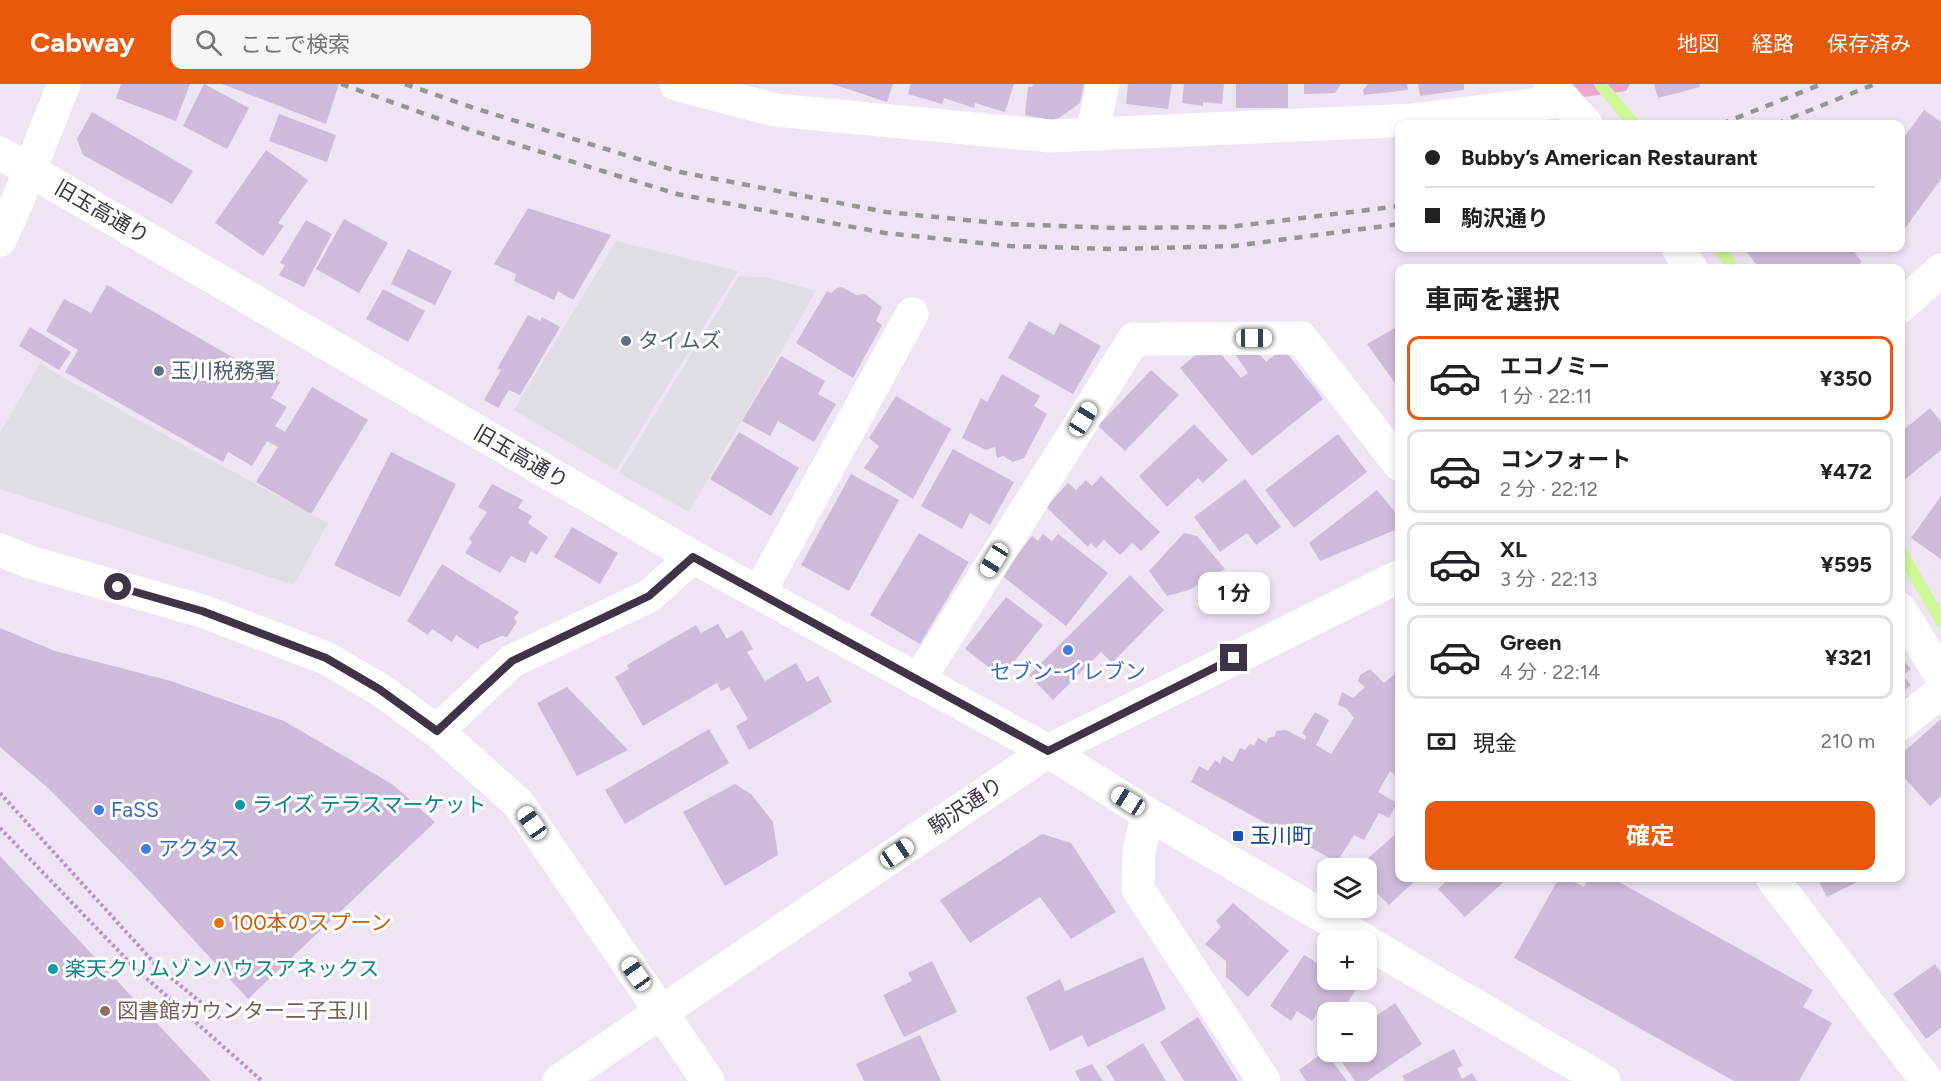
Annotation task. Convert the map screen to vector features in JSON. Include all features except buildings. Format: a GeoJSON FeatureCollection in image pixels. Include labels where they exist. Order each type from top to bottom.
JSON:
{"type":"FeatureCollection","features":[{"type":"Feature","properties":{"kind":"street"},"geometry":{"type":"LineString","coordinates":[[0,240],[64,84]]}},
{"type":"Feature","properties":{"kind":"street"},"geometry":{"type":"LineString","coordinates":[[676,84],[1050,136],[1395,121]]}},
{"type":"Feature","properties":{"kind":"street"},"geometry":{"type":"LineString","coordinates":[[1092,134],[1102,84]]}},
{"type":"Feature","properties":{"kind":"street"},"geometry":{"type":"LineString","coordinates":[[1413,120],[1557,93],[1582,120]]}},
{"type":"Feature","properties":{"kind":"street","name":"旧玉高通り"},"geometry":{"type":"LineString","coordinates":[[0,153],[693,557],[1048,751],[1148,814],[1346,930]]}},
{"type":"Feature","properties":{"kind":"street"},"geometry":{"type":"LineString","coordinates":[[1905,302],[1941,270]]}},
{"type":"Feature","properties":{"kind":"street"},"geometry":{"type":"LineString","coordinates":[[759,593],[912,314]]}},
{"type":"Feature","properties":{"kind":"street"},"geometry":{"type":"LineString","coordinates":[[918,681],[1134,339],[1301,338],[1395,459]]}},
{"type":"Feature","properties":{"kind":"street"},"geometry":{"type":"LineString","coordinates":[[0,550],[33,563],[202,611],[326,658],[379,689],[437,731],[519,804],[708,1081]]}},
{"type":"Feature","properties":{"kind":"street"},"geometry":{"type":"LineString","coordinates":[[437,731],[512,661],[649,596],[693,557]]}},
{"type":"Feature","properties":{"kind":"street","name":"駒沢通り"},"geometry":{"type":"LineString","coordinates":[[560,1081],[1048,751],[1395,578]]}},
{"type":"Feature","properties":{"kind":"street"},"geometry":{"type":"LineString","coordinates":[[1905,614],[1931,639],[1941,676]]}},
{"type":"Feature","properties":{"kind":"street"},"geometry":{"type":"LineString","coordinates":[[1905,720],[1941,692]]}},
{"type":"Feature","properties":{"kind":"street"},"geometry":{"type":"LineString","coordinates":[[1148,814],[1139,850],[1138,889],[1264,1081]]}},
{"type":"Feature","properties":{"kind":"street"},"geometry":{"type":"LineString","coordinates":[[1775,882],[1927,1081]]}},
{"type":"Feature","properties":{"kind":"street","name":"旧玉高通り"},"geometry":{"type":"LineString","coordinates":[[1377,948],[1601,1081]]}},
{"type":"Feature","properties":{"kind":"path"},"geometry":{"type":"LineString","coordinates":[[0,793],[158,967],[221,1019]]}},
{"type":"Feature","properties":{"kind":"path"},"geometry":{"type":"LineString","coordinates":[[0,828],[136,969],[262,1081]]}},
{"type":"Feature","properties":{"kind":"shaded area"},"geometry":{"type":"Polygon","coordinates":[[[1563,84],[1630,84],[1626,91],[1577,98],[1563,84]]]}},
{"type":"Feature","properties":{"kind":"shaded area","name":"タイムズ"},"geometry":{"type":"Polygon","coordinates":[[[616,241],[738,271],[616,470],[514,410],[616,241]]]}},
{"type":"Feature","properties":{"kind":"shaded area","name":"タイムズ"},"geometry":{"type":"Polygon","coordinates":[[[739,276],[766,277],[816,291],[689,512],[619,473],[739,276]]]}},
{"type":"Feature","properties":{"kind":"shaded area"},"geometry":{"type":"Polygon","coordinates":[[[40,364],[328,523],[294,585],[0,489],[0,433],[40,364]]]}},
{"type":"Feature","properties":{"kind":"waterway"},"geometry":{"type":"LineString","coordinates":[[1600,84],[1631,120]]}},
{"type":"Feature","properties":{"kind":"waterway"},"geometry":{"type":"LineString","coordinates":[[1723,252],[1730,264]]}},
{"type":"Feature","properties":{"kind":"waterway"},"geometry":{"type":"LineString","coordinates":[[1905,559],[1941,621]]}},
{"type":"Feature","properties":{"kind":"railway"},"geometry":{"type":"LineString","coordinates":[[341,84],[470,130],[677,194],[885,233],[1010,246],[1113,249],[1234,246],[1395,225]]}},
{"type":"Feature","properties":{"kind":"railway"},"geometry":{"type":"LineString","coordinates":[[405,84],[474,108],[680,172],[886,212],[1007,224],[1115,228],[1229,227],[1395,207]]}},
{"type":"Feature","properties":{"kind":"railway"},"geometry":{"type":"LineString","coordinates":[[1731,120],[1822,84]]}},
{"type":"Feature","properties":{"kind":"railway"},"geometry":{"type":"LineString","coordinates":[[1786,120],[1875,84]]}},
{"type":"Feature","properties":{"kind":"place","name":"タイムズ"},"geometry":{"type":"Point","coordinates":[626,341]}},
{"type":"Feature","properties":{"kind":"place","name":"玉川税務署"},"geometry":{"type":"Point","coordinates":[159,371]}},
{"type":"Feature","properties":{"kind":"place","name":"セブン-イレブン"},"geometry":{"type":"Point","coordinates":[1068,650]}},
{"type":"Feature","properties":{"kind":"place","name":"ライズ テラスマーケット"},"geometry":{"type":"Point","coordinates":[240,805]}},
{"type":"Feature","properties":{"kind":"place","name":"FaSS"},"geometry":{"type":"Point","coordinates":[99,810]}},
{"type":"Feature","properties":{"kind":"place","name":"玉川町"},"geometry":{"type":"Point","coordinates":[1238,836]}},
{"type":"Feature","properties":{"kind":"place","name":"アクタス"},"geometry":{"type":"Point","coordinates":[146,849]}},
{"type":"Feature","properties":{"kind":"place","name":"100本のスプーン"},"geometry":{"type":"Point","coordinates":[219,923]}},
{"type":"Feature","properties":{"kind":"place","name":"楽天クリムゾンハウスアネックス"},"geometry":{"type":"Point","coordinates":[53,969]}},
{"type":"Feature","properties":{"kind":"place","name":"図書館カウンター二子玉川"},"geometry":{"type":"Point","coordinates":[105,1011]}},
{"type":"Feature","properties":{"kind":"route"},"geometry":{"type":"LineString","coordinates":[[118,587],[202,611],[326,658],[379,689],[437,731],[512,661],[649,596],[693,557],[1048,751],[1234,658]]}}]}
